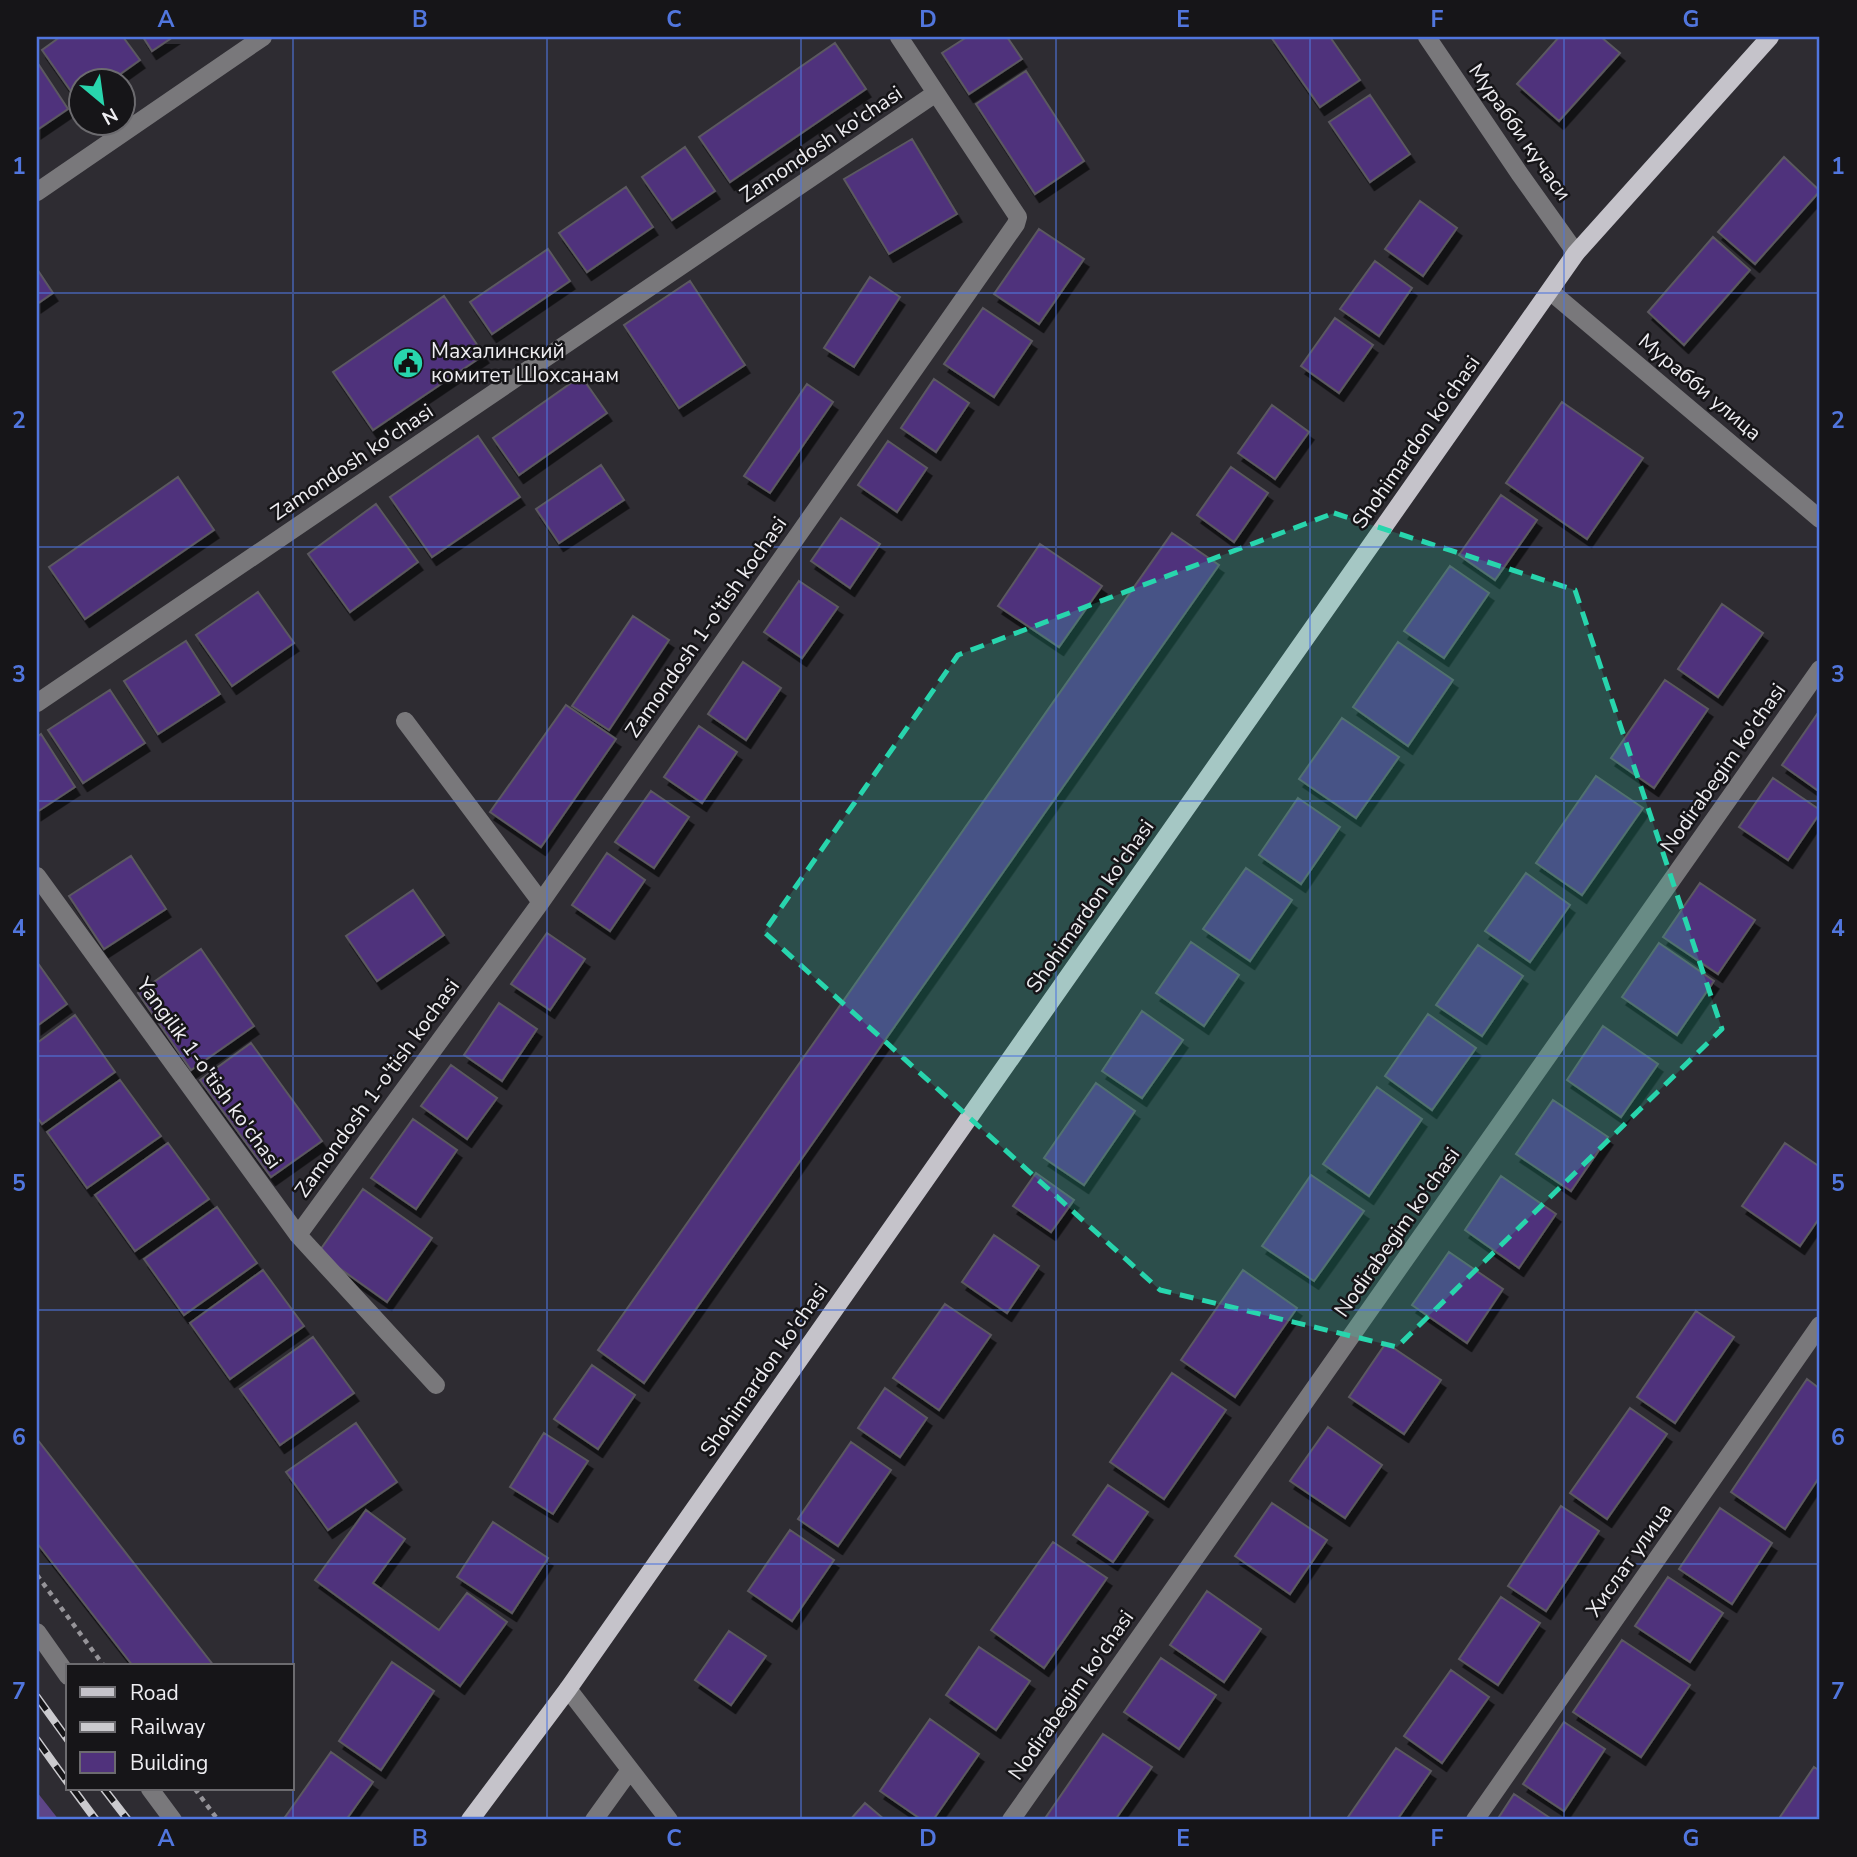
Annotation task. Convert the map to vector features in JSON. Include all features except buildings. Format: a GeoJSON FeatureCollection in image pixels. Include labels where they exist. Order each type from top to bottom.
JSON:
{"type":"FeatureCollection","features":[{"type":"Feature","properties":{"kind":"main road","name":"Shohimardon ko'chasi"},"geometry":{"type":"LineString","coordinates":[[470,1820],[568,1689],[1576,253],[1770,37]]}},
{"type":"Feature","properties":{"kind":"street"},"geometry":{"type":"LineString","coordinates":[[37,192],[263,37]]}},
{"type":"Feature","properties":{"kind":"street","name":"Zamondosh 1-o'tish kochasi"},"geometry":{"type":"LineString","coordinates":[[298,1235],[541,902],[1016,224],[1018,217],[899,37]]}},
{"type":"Feature","properties":{"kind":"street","name":"Мурабби кучаси"},"geometry":{"type":"LineString","coordinates":[[1427,37],[1576,253]]}},
{"type":"Feature","properties":{"kind":"street","name":"Zamondosh ko'chasi"},"geometry":{"type":"LineString","coordinates":[[37,703],[936,93]]}},
{"type":"Feature","properties":{"kind":"street","name":"Мурабби улица"},"geometry":{"type":"LineString","coordinates":[[1550,291],[1820,519]]}},
{"type":"Feature","properties":{"kind":"street","name":"Nodirabegim ko'chasi"},"geometry":{"type":"LineString","coordinates":[[1011,1820],[1820,669]]}},
{"type":"Feature","properties":{"kind":"street"},"geometry":{"type":"LineString","coordinates":[[405,721],[541,902]]}},
{"type":"Feature","properties":{"kind":"street","name":"Yangilik 1-o'tish ko'chasi"},"geometry":{"type":"LineString","coordinates":[[37,876],[298,1235],[436,1385]]}},
{"type":"Feature","properties":{"kind":"street","name":"Хислат улица"},"geometry":{"type":"LineString","coordinates":[[1475,1820],[1820,1325]]}},
{"type":"Feature","properties":{"kind":"street"},"geometry":{"type":"LineString","coordinates":[[37,1633],[66,1673]]}},
{"type":"Feature","properties":{"kind":"street"},"geometry":{"type":"LineString","coordinates":[[568,1689],[670,1820]]}},
{"type":"Feature","properties":{"kind":"street"},"geometry":{"type":"LineString","coordinates":[[594,1820],[631,1770]]}},
{"type":"Feature","properties":{"kind":"street"},"geometry":{"type":"LineString","coordinates":[[151,1790],[173,1820]]}},
{"type":"Feature","properties":{"kind":"path"},"geometry":{"type":"LineString","coordinates":[[37,1575],[103,1664]]}},
{"type":"Feature","properties":{"kind":"path"},"geometry":{"type":"LineString","coordinates":[[196,1790],[218,1820]]}},
{"type":"Feature","properties":{"kind":"highlighted area"},"geometry":{"type":"Polygon","coordinates":[[[1334,513],[1575,590],[1722,1029],[1397,1347],[1160,1290],[764,932],[958,655],[1334,513]]]}},
{"type":"Feature","properties":{"kind":"shaded area"},"geometry":{"type":"Polygon","coordinates":[[[37,1792],[59,1820],[37,1820],[37,1792]]]}},
{"type":"Feature","properties":{"kind":"railway"},"geometry":{"type":"LineString","coordinates":[[37,1697],[66,1737]]}},
{"type":"Feature","properties":{"kind":"railway"},"geometry":{"type":"LineString","coordinates":[[37,1740],[66,1780]]}},
{"type":"Feature","properties":{"kind":"railway"},"geometry":{"type":"LineString","coordinates":[[74,1790],[96,1820]]}},
{"type":"Feature","properties":{"kind":"railway"},"geometry":{"type":"LineString","coordinates":[[105,1790],[128,1820]]}},
{"type":"Feature","properties":{"kind":"place","name":"Махалинский комитет Шохcанам"},"geometry":{"type":"Point","coordinates":[408,363]}}]}
